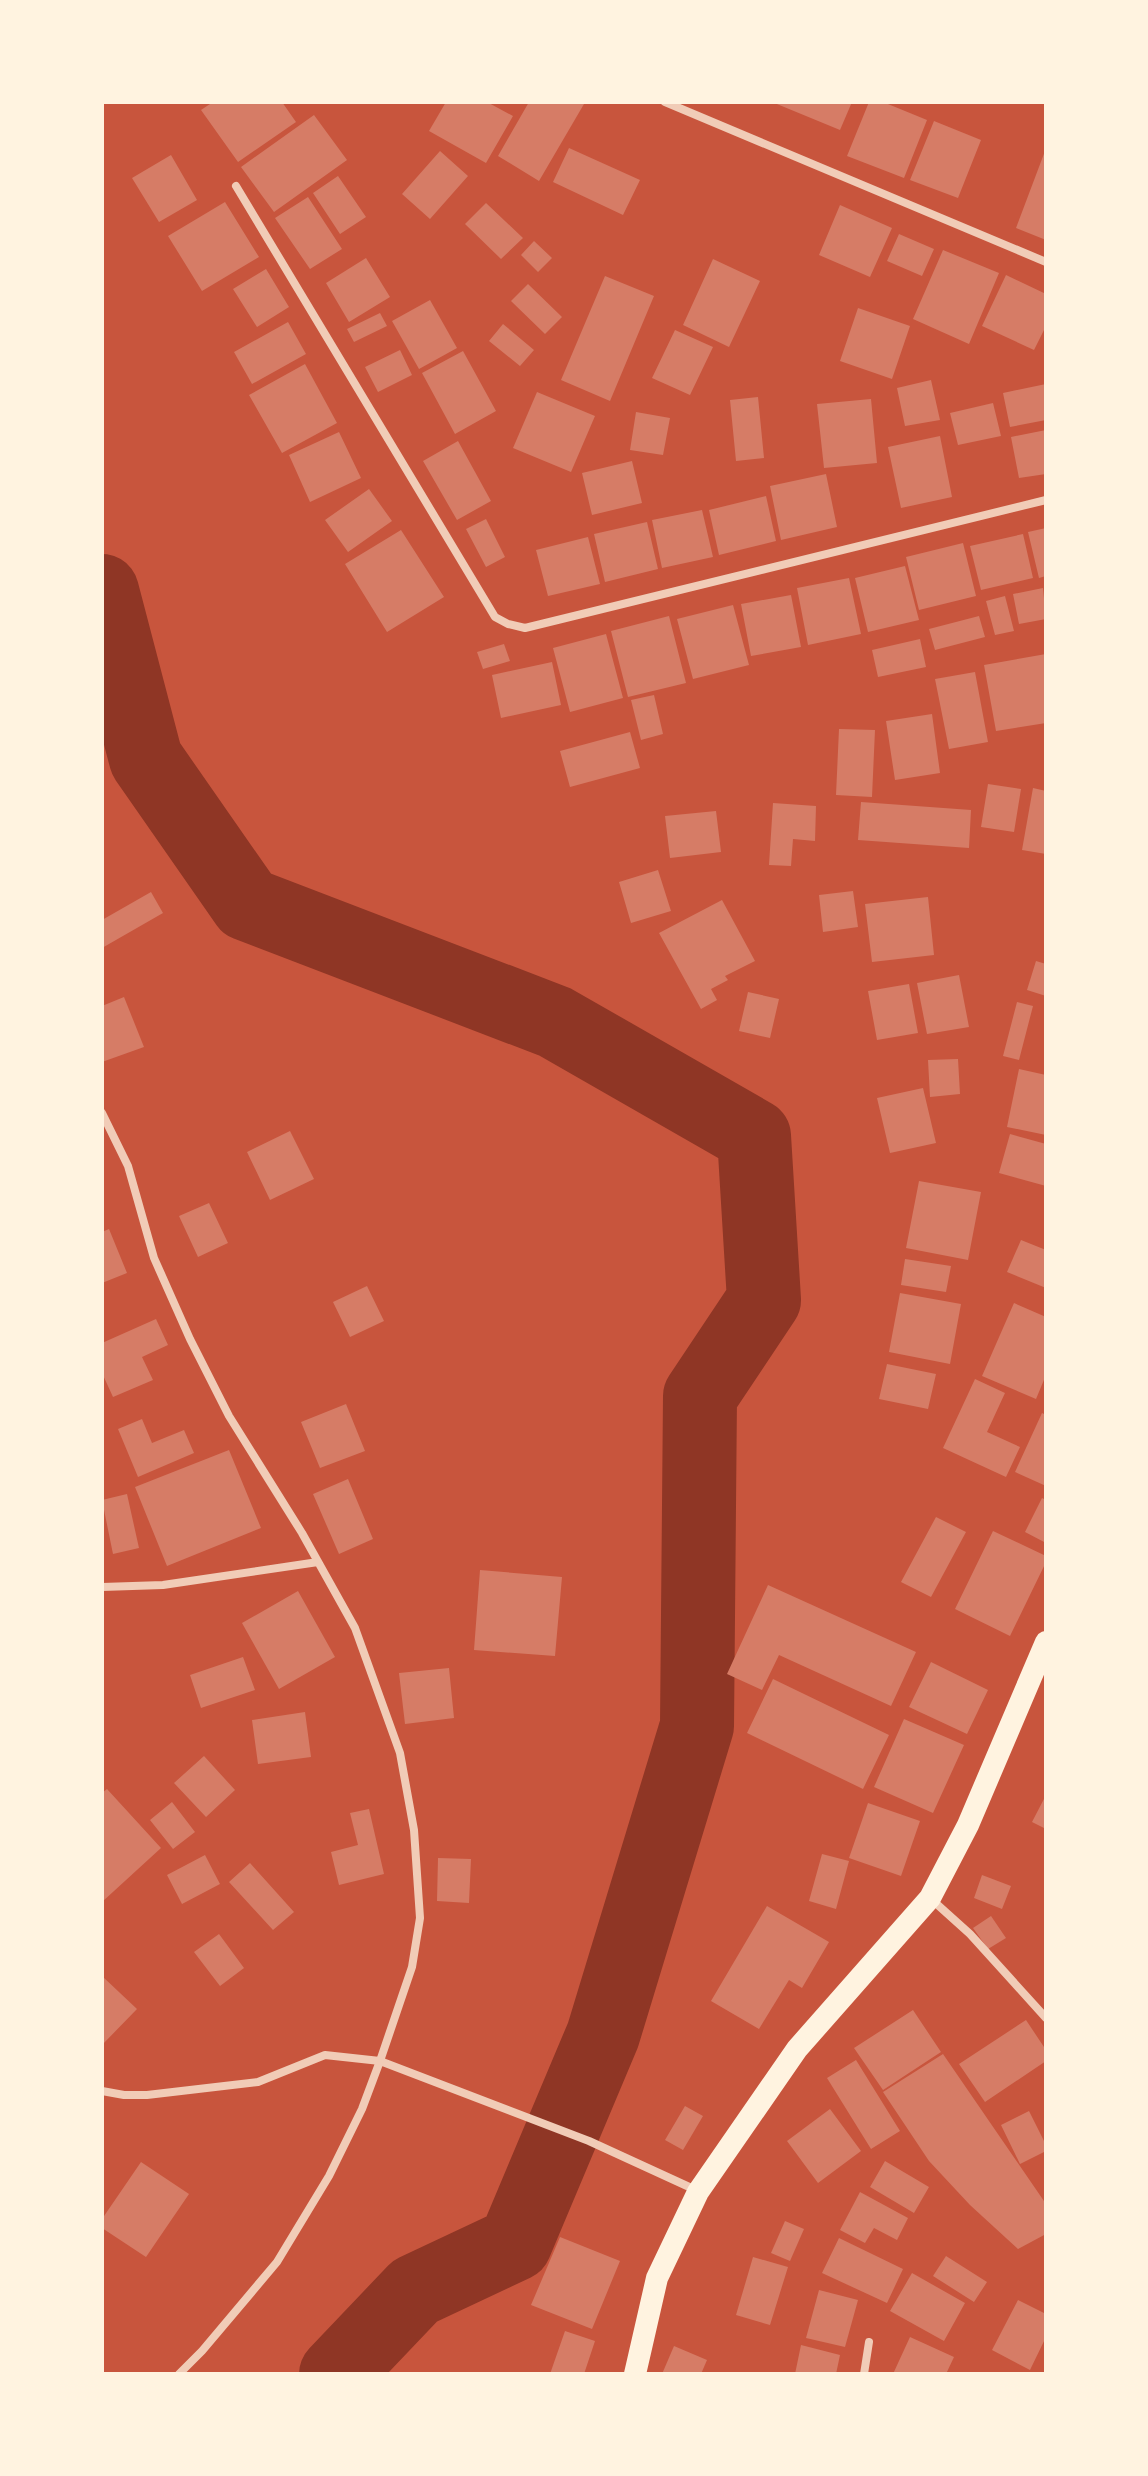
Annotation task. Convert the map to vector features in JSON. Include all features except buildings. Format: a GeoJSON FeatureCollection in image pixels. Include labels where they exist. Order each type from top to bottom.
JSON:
{"type":"FeatureCollection","features":[{"type":"Feature","properties":{"kind":"highway"},"geometry":{"type":"LineString","coordinates":[[635,2374],[657,2278],[698,2192],[797,2049],[930,1898],[974,1813],[1046,1642]]}},
{"type":"Feature","properties":{"kind":"street"},"geometry":{"type":"LineString","coordinates":[[665,102],[1046,262]]}},
{"type":"Feature","properties":{"kind":"street"},"geometry":{"type":"LineString","coordinates":[[236,186],[495,617],[508,624],[525,628],[1046,500]]}},
{"type":"Feature","properties":{"kind":"street"},"geometry":{"type":"LineString","coordinates":[[102,1113],[128,1166],[154,1258],[190,1339],[229,1416],[355,1628],[400,1753],[414,1830],[420,1918],[412,1967],[380,2061],[362,2109],[329,2176],[277,2262],[179,2374]]}},
{"type":"Feature","properties":{"kind":"street"},"geometry":{"type":"LineString","coordinates":[[102,1587],[163,1585],[318,1562]]}},
{"type":"Feature","properties":{"kind":"street"},"geometry":{"type":"LineString","coordinates":[[930,1898],[970,1934],[1046,2018]]}},
{"type":"Feature","properties":{"kind":"street"},"geometry":{"type":"LineString","coordinates":[[102,2091],[147,2095],[258,2082],[325,2055],[380,2061],[589,2141],[698,2192]]}},
{"type":"Feature","properties":{"kind":"street"},"geometry":{"type":"LineString","coordinates":[[864,2374],[869,2342]]}},
{"type":"Feature","properties":{"kind":"waterway"},"geometry":{"type":"LineString","coordinates":[[102,591],[146,759],[247,904],[555,1022],[754,1136],[764,1300],[700,1396],[697,1726],[603,2035],[515,2244],[415,2291],[336,2374]]}}]}
